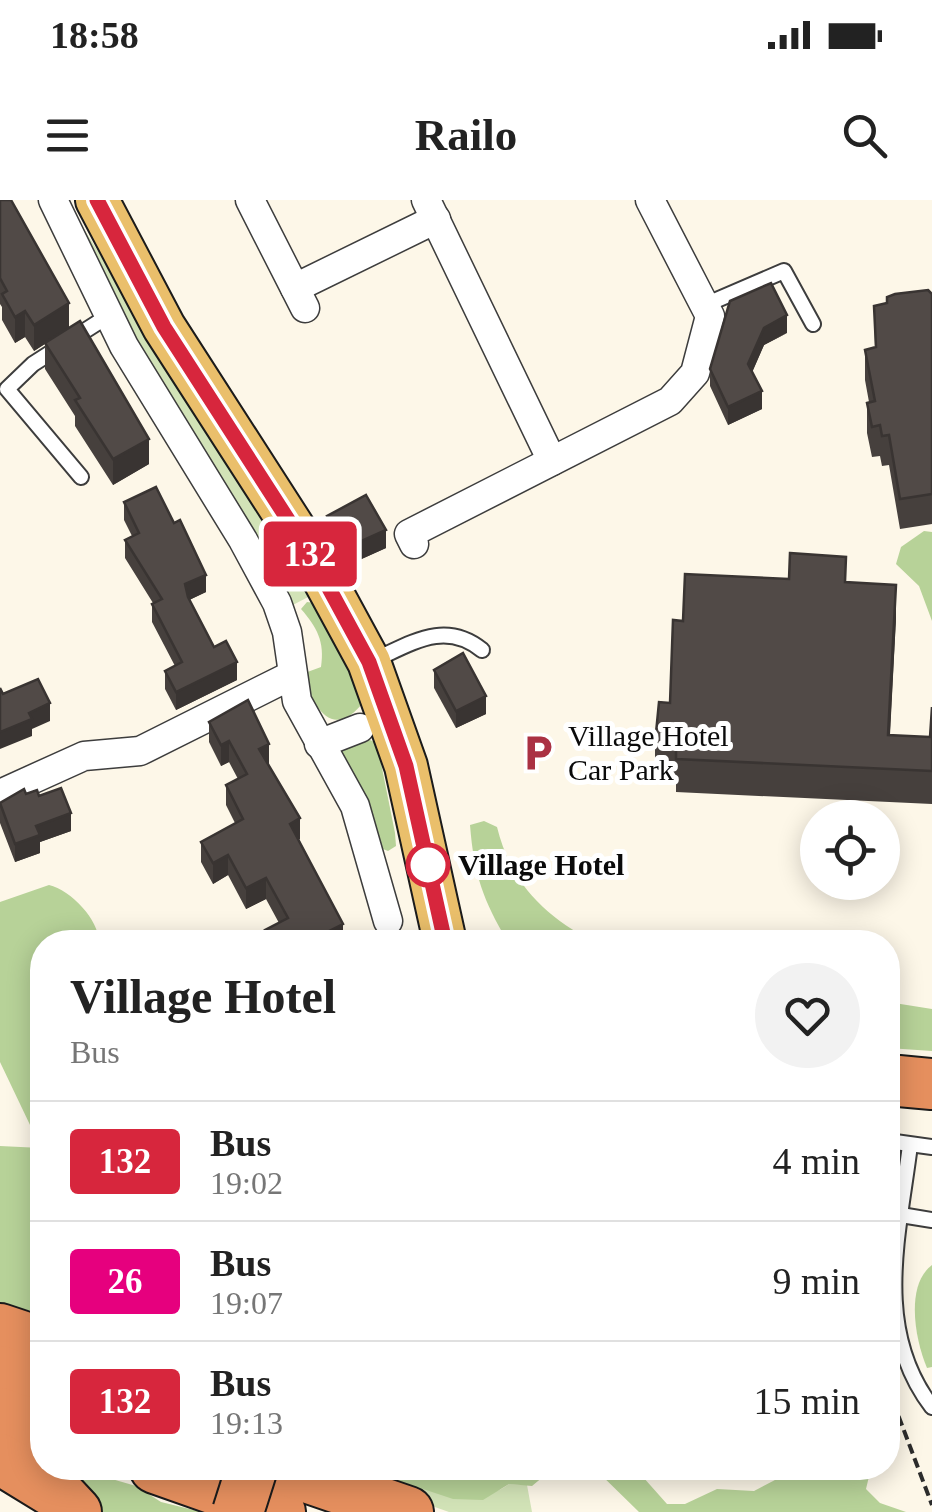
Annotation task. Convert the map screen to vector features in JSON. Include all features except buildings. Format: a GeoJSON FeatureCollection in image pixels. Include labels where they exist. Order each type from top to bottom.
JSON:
{"type":"FeatureCollection","features":[{"type":"Feature","properties":{"kind":"highway"},"geometry":{"type":"LineString","coordinates":[[900,1081],[932,1084]]}},
{"type":"Feature","properties":{"kind":"highway"},"geometry":{"type":"LineString","coordinates":[[0,1329],[30,1340]]}},
{"type":"Feature","properties":{"kind":"highway"},"geometry":{"type":"LineString","coordinates":[[0,1370],[30,1381]]}},
{"type":"Feature","properties":{"kind":"highway"},"geometry":{"type":"LineString","coordinates":[[0,1413],[30,1424]]}},
{"type":"Feature","properties":{"kind":"highway"},"geometry":{"type":"LineString","coordinates":[[0,1459],[30,1477]]}},
{"type":"Feature","properties":{"kind":"highway"},"geometry":{"type":"LineString","coordinates":[[34,1480],[62,1497],[76,1512]]}},
{"type":"Feature","properties":{"kind":"highway"},"geometry":{"type":"LineString","coordinates":[[189,1480],[280,1512]]}},
{"type":"Feature","properties":{"kind":"highway"},"geometry":{"type":"LineString","coordinates":[[238,1512],[248,1480]]}},
{"type":"Feature","properties":{"kind":"highway"},"geometry":{"type":"LineString","coordinates":[[315,1480],[408,1512]]}},
{"type":"Feature","properties":{"kind":"main road"},"geometry":{"type":"LineString","coordinates":[[97,200],[164,327],[312,557],[369,662],[406,766],[442,930]]}},
{"type":"Feature","properties":{"kind":"street"},"geometry":{"type":"LineString","coordinates":[[53,200],[108,316],[277,603],[287,632],[292,675],[304,718],[355,806],[388,922]]}},
{"type":"Feature","properties":{"kind":"street"},"geometry":{"type":"LineString","coordinates":[[250,200],[300,298],[431,209],[552,461]]}},
{"type":"Feature","properties":{"kind":"street"},"geometry":{"type":"LineString","coordinates":[[414,544],[409,534],[670,401],[696,374],[710,316],[650,200]]}},
{"type":"Feature","properties":{"kind":"street"},"geometry":{"type":"LineString","coordinates":[[0,794],[84,756],[140,751],[292,675]]}},
{"type":"Feature","properties":{"kind":"street"},"geometry":{"type":"LineString","coordinates":[[319,744],[360,728]]}},
{"type":"Feature","properties":{"kind":"lane"},"geometry":{"type":"LineString","coordinates":[[704,305],[784,271],[812,324]]}},
{"type":"Feature","properties":{"kind":"lane"},"geometry":{"type":"LineString","coordinates":[[82,477],[7,389],[33,364],[108,316]]}},
{"type":"Feature","properties":{"kind":"lane"},"geometry":{"type":"LineString","coordinates":[[369,662],[438,633],[470,640],[482,650]]}},
{"type":"Feature","properties":{"kind":"lane"},"geometry":{"type":"LineString","coordinates":[[900,1143],[932,1147]]}},
{"type":"Feature","properties":{"kind":"lane"},"geometry":{"type":"LineString","coordinates":[[900,1220],[910,1144]]}},
{"type":"Feature","properties":{"kind":"lane"},"geometry":{"type":"LineString","coordinates":[[901,1215],[932,1220]]}},
{"type":"Feature","properties":{"kind":"lane"},"geometry":{"type":"LineString","coordinates":[[900,1346],[908,1368],[932,1407]]}},
{"type":"Feature","properties":{"kind":"path"},"geometry":{"type":"LineString","coordinates":[[900,1420],[932,1505]]}},
{"type":"Feature","properties":{"kind":"green space"},"geometry":{"type":"Polygon","coordinates":[[[66,200],[312,595],[289,607],[124,327],[66,200]]]}},
{"type":"Feature","properties":{"kind":"green space"},"geometry":{"type":"Polygon","coordinates":[[[924,531],[932,532],[932,621],[919,586],[896,564],[901,547],[924,531]]]}},
{"type":"Feature","properties":{"kind":"green space"},"geometry":{"type":"Polygon","coordinates":[[[307,602],[315,603],[365,700],[343,719],[326,716],[318,708],[302,674],[321,667],[322,658],[318,635],[301,609],[307,602]]]}},
{"type":"Feature","properties":{"kind":"green space"},"geometry":{"type":"Polygon","coordinates":[[[363,737],[377,743],[395,833],[396,846],[388,851],[378,847],[338,753],[343,741],[363,737]]]}},
{"type":"Feature","properties":{"kind":"green space"},"geometry":{"type":"Polygon","coordinates":[[[484,821],[497,827],[520,881],[545,909],[573,930],[501,930],[477,873],[470,825],[484,821]]]}},
{"type":"Feature","properties":{"kind":"green space"},"geometry":{"type":"Polygon","coordinates":[[[49,885],[82,907],[96,930],[30,930],[30,1125],[0,1062],[0,902],[49,885]]]}},
{"type":"Feature","properties":{"kind":"green space"},"geometry":{"type":"Polygon","coordinates":[[[900,1004],[932,1009],[932,1051],[900,1049],[900,1004]]]}},
{"type":"Feature","properties":{"kind":"green space"},"geometry":{"type":"Polygon","coordinates":[[[0,1146],[30,1147],[30,1310],[0,1305],[0,1146]]]}},
{"type":"Feature","properties":{"kind":"green space"},"geometry":{"type":"Polygon","coordinates":[[[932,1265],[932,1367],[927,1368],[916,1328],[915,1299],[924,1274],[932,1265]]]}},
{"type":"Feature","properties":{"kind":"green space"},"geometry":{"type":"Polygon","coordinates":[[[66,1480],[115,1480],[136,1486],[161,1502],[202,1512],[102,1512],[66,1480]]]}},
{"type":"Feature","properties":{"kind":"green space"},"geometry":{"type":"Polygon","coordinates":[[[358,1480],[398,1480],[438,1491],[477,1495],[509,1484],[527,1485],[532,1512],[449,1512],[358,1480]]]}},
{"type":"Feature","properties":{"kind":"green space"},"geometry":{"type":"Polygon","coordinates":[[[396,1480],[539,1480],[532,1486],[509,1484],[483,1500],[453,1499],[396,1480]]]}},
{"type":"Feature","properties":{"kind":"green space"},"geometry":{"type":"Polygon","coordinates":[[[606,1480],[646,1480],[667,1504],[685,1504],[717,1489],[754,1491],[775,1480],[868,1480],[866,1489],[880,1503],[906,1512],[639,1512],[606,1480]]]}},
{"type":"Feature","properties":{"kind":"bus line","name":"132"},"geometry":{"type":"LineString","coordinates":[[97,200],[164,327],[338,599],[369,662],[406,766],[442,930]]}},
{"type":"Feature","properties":{"kind":"place","name":"Village Hotel Car Park"},"geometry":{"type":"Point","coordinates":[538,753]}},
{"type":"Feature","properties":{"kind":"place","name":"Village Hotel"},"geometry":{"type":"Point","coordinates":[428,865]}}]}
